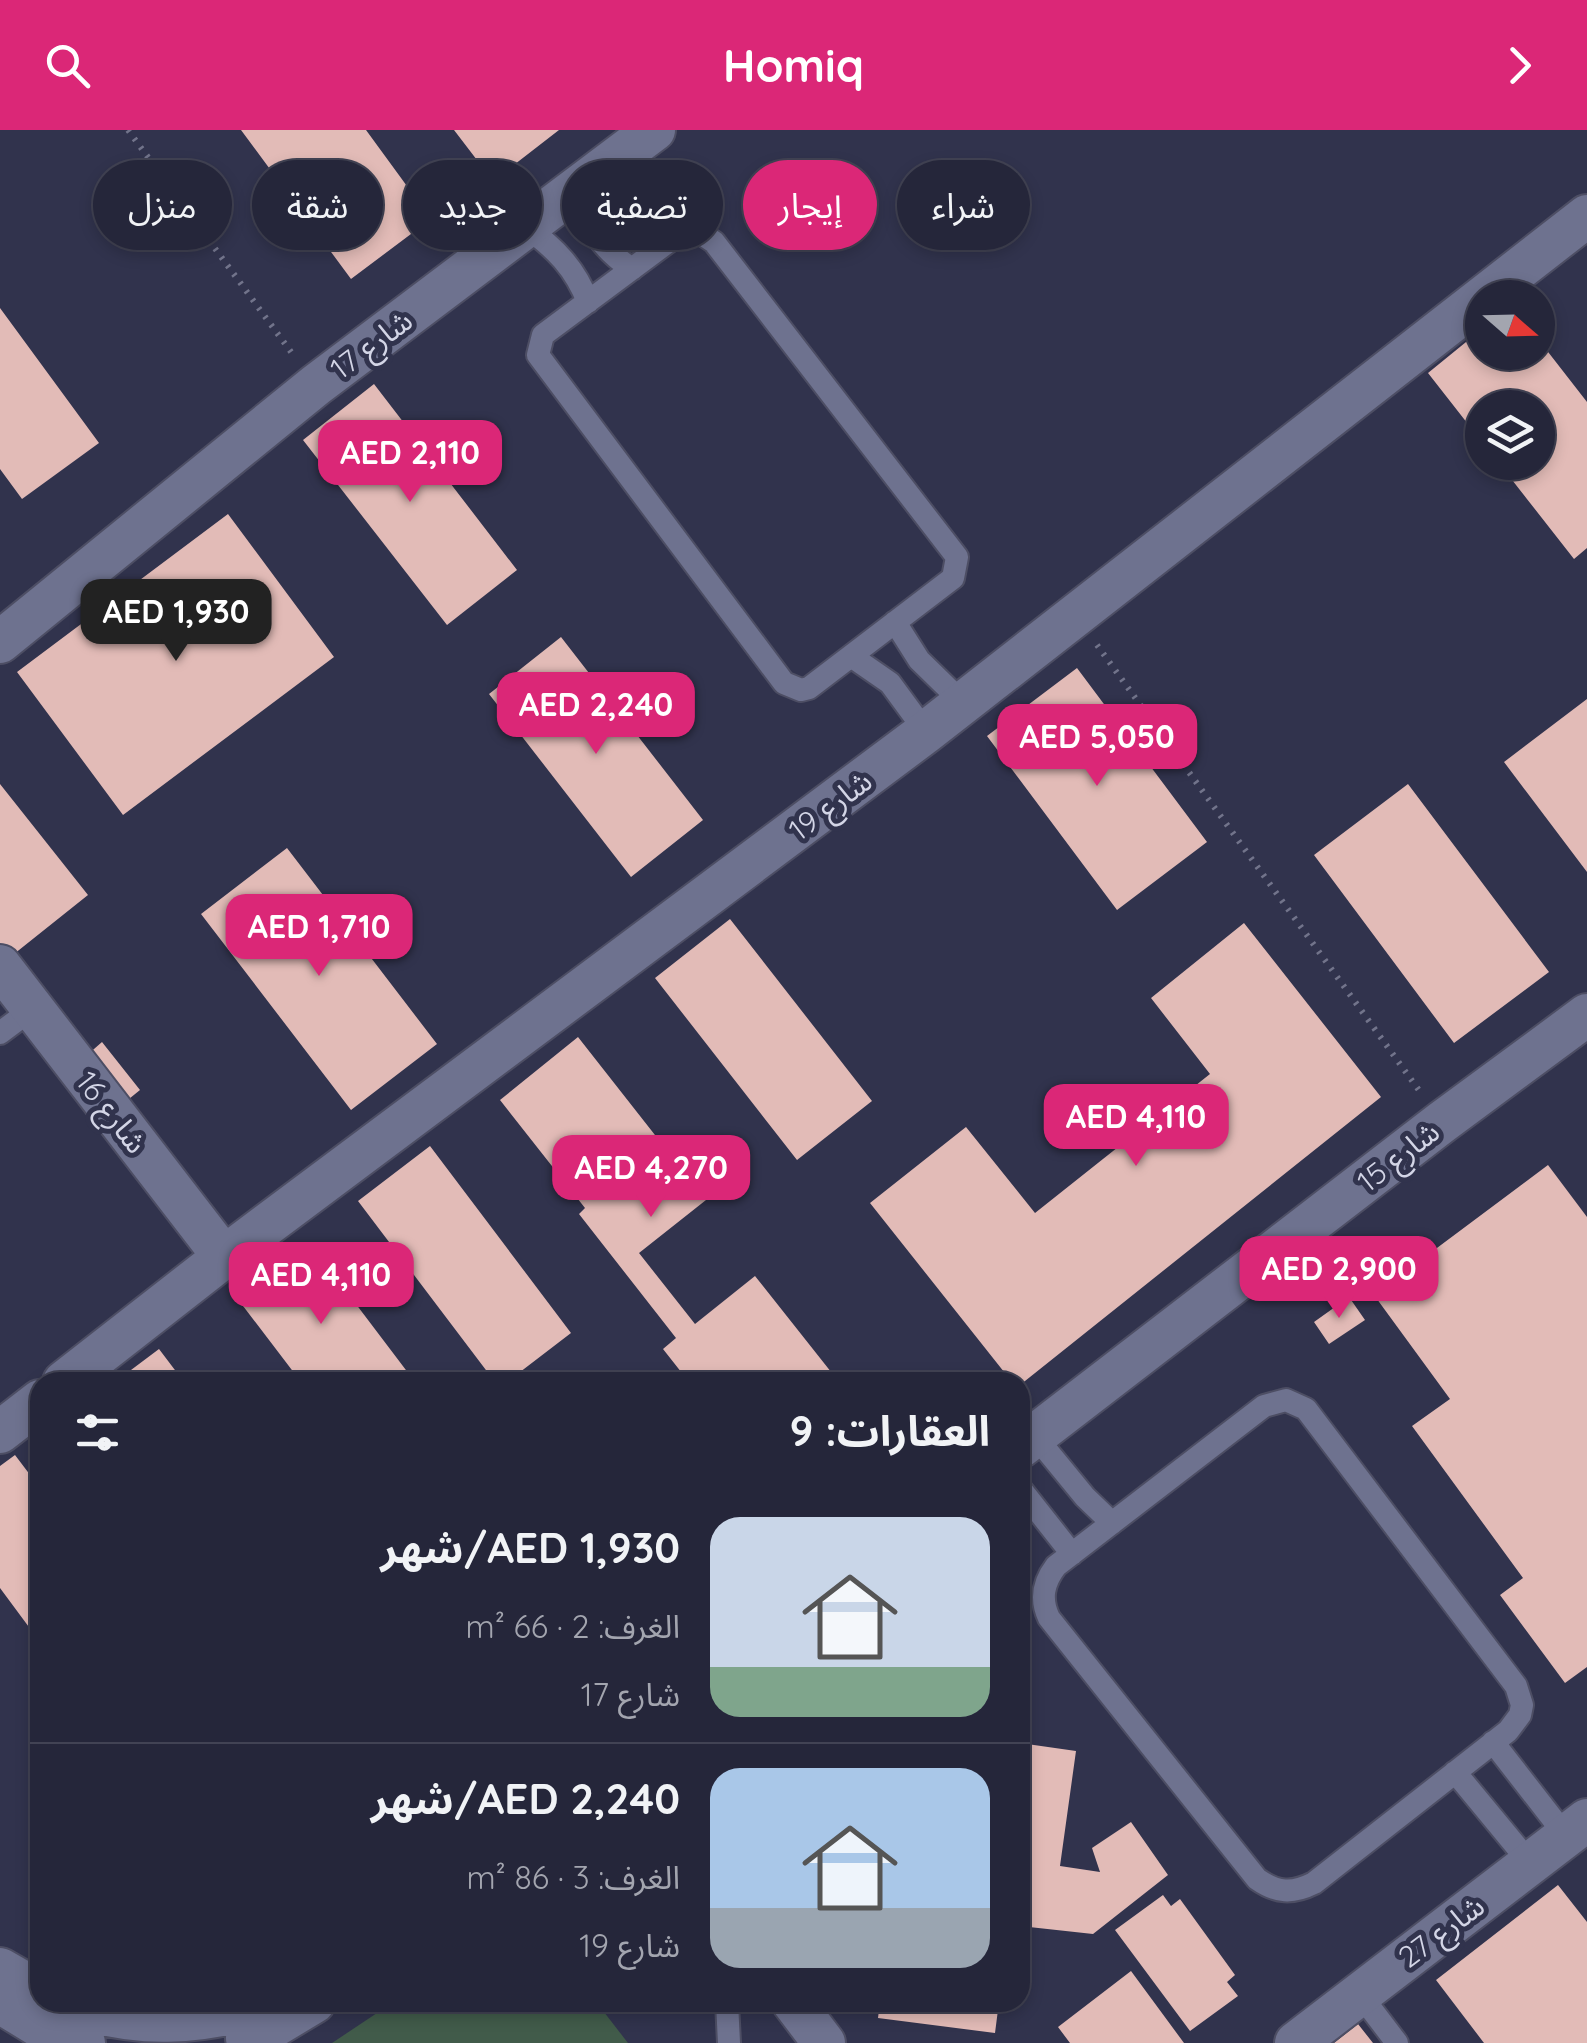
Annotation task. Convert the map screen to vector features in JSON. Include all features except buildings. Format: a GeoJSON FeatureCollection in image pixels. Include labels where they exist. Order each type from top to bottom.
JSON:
{"type":"FeatureCollection","features":[{"type":"Feature","properties":{"kind":"street","name":"شارع 17"},"geometry":{"type":"LineString","coordinates":[[615,160],[654,130]]}},
{"type":"Feature","properties":{"kind":"street","name":"شارع 19"},"geometry":{"type":"LineString","coordinates":[[77,1372],[224,1257],[926,732],[1587,216]]}},
{"type":"Feature","properties":{"kind":"street","name":"شارع 17"},"geometry":{"type":"LineString","coordinates":[[0,642],[316,386],[496,250]]}},
{"type":"Feature","properties":{"kind":"street","name":"شارع 16"},"geometry":{"type":"LineString","coordinates":[[2,974],[16,1021],[224,1257]]}},
{"type":"Feature","properties":{"kind":"street","name":"شارع 15"},"geometry":{"type":"LineString","coordinates":[[1030,1439],[1587,1015]]}},
{"type":"Feature","properties":{"kind":"street"},"geometry":{"type":"LineString","coordinates":[[0,1432],[30,1409]]}},
{"type":"Feature","properties":{"kind":"street","name":"شارع 27"},"geometry":{"type":"LineString","coordinates":[[1296,2043],[1576,1828]]}},
{"type":"Feature","properties":{"kind":"street"},"geometry":{"type":"LineString","coordinates":[[0,1969],[30,1986]]}},
{"type":"Feature","properties":{"kind":"street"},"geometry":{"type":"LineString","coordinates":[[0,2002],[39,2026],[84,2043]]}},
{"type":"Feature","properties":{"kind":"street"},"geometry":{"type":"LineString","coordinates":[[97,2012],[180,2022],[233,2012]]}},
{"type":"Feature","properties":{"kind":"street"},"geometry":{"type":"LineString","coordinates":[[232,2043],[266,2031],[297,2012]]}},
{"type":"Feature","properties":{"kind":"street"},"geometry":{"type":"LineString","coordinates":[[801,2012],[824,2043]]}},
{"type":"Feature","properties":{"kind":"lane"},"geometry":{"type":"LineString","coordinates":[[688,232],[702,234],[714,242],[953,551],[958,564],[953,578],[810,688],[800,690],[784,684],[538,355],[542,336],[632,269],[676,236],[688,232]]}},
{"type":"Feature","properties":{"kind":"lane"},"geometry":{"type":"LineString","coordinates":[[542,241],[565,260],[588,302]]}},
{"type":"Feature","properties":{"kind":"lane"},"geometry":{"type":"LineString","coordinates":[[607,250],[632,269]]}},
{"type":"Feature","properties":{"kind":"lane"},"geometry":{"type":"LineString","coordinates":[[896,622],[918,660],[963,703]]}},
{"type":"Feature","properties":{"kind":"lane"},"geometry":{"type":"LineString","coordinates":[[851,656],[890,683],[926,732]]}},
{"type":"Feature","properties":{"kind":"lane"},"geometry":{"type":"LineString","coordinates":[[1274,1401],[1296,1403],[1306,1409],[1516,1686],[1521,1695],[1520,1715],[1493,1742],[1314,1882],[1300,1890],[1284,1892],[1269,1887],[1257,1878],[1044,1608],[1044,1586],[1056,1566],[1112,1523],[1264,1406],[1274,1401]]}},
{"type":"Feature","properties":{"kind":"lane"},"geometry":{"type":"LineString","coordinates":[[1030,1444],[1112,1523]]}},
{"type":"Feature","properties":{"kind":"lane"},"geometry":{"type":"LineString","coordinates":[[1030,1501],[1072,1554]]}},
{"type":"Feature","properties":{"kind":"lane"},"geometry":{"type":"LineString","coordinates":[[1493,1742],[1576,1828]]}},
{"type":"Feature","properties":{"kind":"lane"},"geometry":{"type":"LineString","coordinates":[[1455,1772],[1530,1863]]}},
{"type":"Feature","properties":{"kind":"lane"},"geometry":{"type":"LineString","coordinates":[[1360,1993],[1397,2043]]}},
{"type":"Feature","properties":{"kind":"lane"},"geometry":{"type":"LineString","coordinates":[[727,2012],[729,2043]]}},
{"type":"Feature","properties":{"kind":"path"},"geometry":{"type":"LineString","coordinates":[[128,130],[316,386]]}},
{"type":"Feature","properties":{"kind":"path"},"geometry":{"type":"LineString","coordinates":[[1076,616],[1442,1122]]}},
{"type":"Feature","properties":{"kind":"green space"},"geometry":{"type":"Polygon","coordinates":[[[378,2012],[604,2012],[628,2043],[332,2043],[378,2012]]]}}]}
